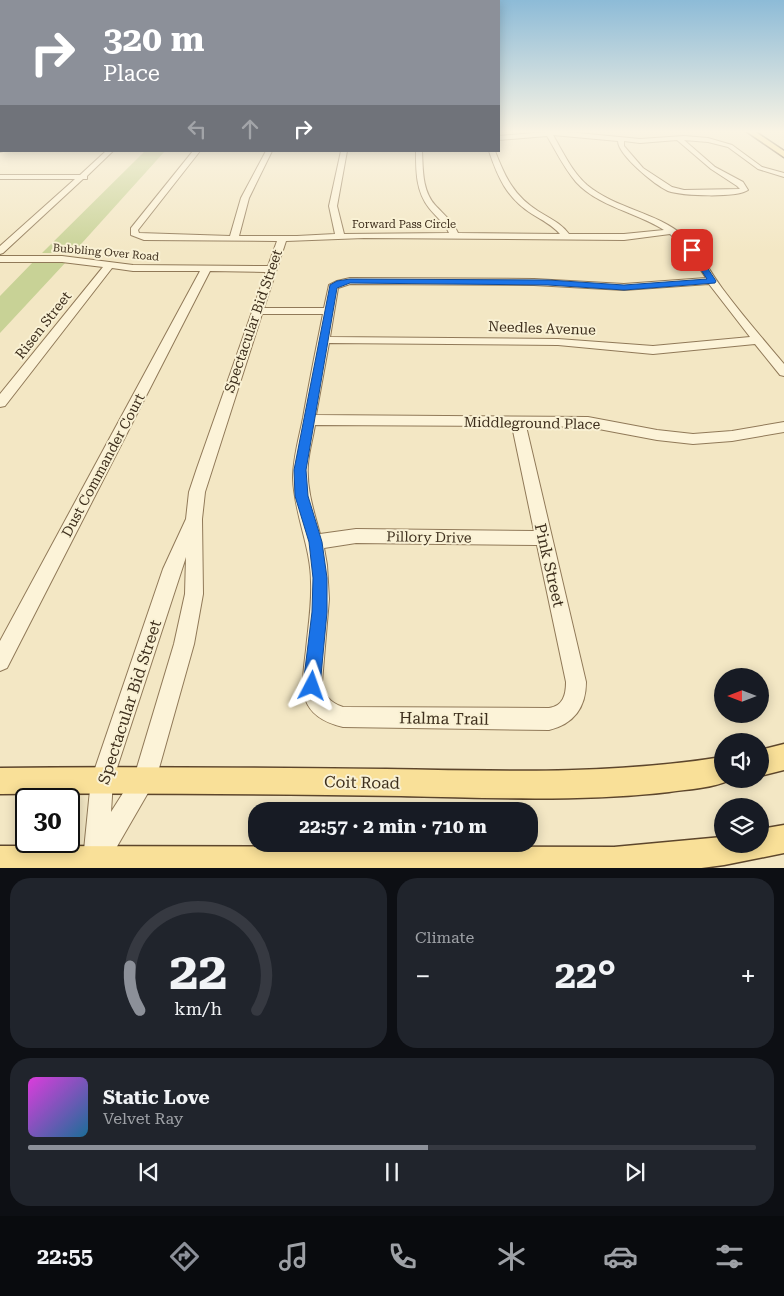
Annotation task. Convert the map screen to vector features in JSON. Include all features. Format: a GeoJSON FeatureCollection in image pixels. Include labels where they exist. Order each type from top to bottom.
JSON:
{"type":"FeatureCollection","features":[{"type":"Feature","properties":{"kind":"main road"},"geometry":{"type":"LineString","coordinates":[[769,761],[784,758]]}},
{"type":"Feature","properties":{"kind":"main road","name":"Coit Road"},"geometry":{"type":"LineString","coordinates":[[0,781],[145,779],[581,786],[694,776],[714,772]]}},
{"type":"Feature","properties":{"kind":"main road"},"geometry":{"type":"LineString","coordinates":[[0,861],[614,862],[724,851],[784,839]]}},
{"type":"Feature","properties":{"kind":"street"},"geometry":{"type":"LineString","coordinates":[[0,251],[89,172]]}},
{"type":"Feature","properties":{"kind":"street","name":"Forward Pass Circle"},"geometry":{"type":"LineString","coordinates":[[181,172],[134,230],[135,235],[144,237],[282,239],[340,236],[454,235],[628,237],[673,231]]}},
{"type":"Feature","properties":{"kind":"street"},"geometry":{"type":"LineString","coordinates":[[234,238],[245,198],[259,172]]}},
{"type":"Feature","properties":{"kind":"street"},"geometry":{"type":"LineString","coordinates":[[340,172],[333,206],[340,236]]}},
{"type":"Feature","properties":{"kind":"street"},"geometry":{"type":"LineString","coordinates":[[420,172],[423,191],[435,210],[450,226],[454,235]]}},
{"type":"Feature","properties":{"kind":"street"},"geometry":{"type":"LineString","coordinates":[[499,172],[502,182],[509,192],[526,207],[556,225],[567,237]]}},
{"type":"Feature","properties":{"kind":"street"},"geometry":{"type":"LineString","coordinates":[[574,172],[584,187],[604,199],[648,217],[673,231],[689,246],[712,281],[784,372]]}},
{"type":"Feature","properties":{"kind":"street"},"geometry":{"type":"LineString","coordinates":[[645,172],[674,190],[728,192],[744,190],[740,184],[718,172]]}},
{"type":"Feature","properties":{"kind":"street"},"geometry":{"type":"LineString","coordinates":[[0,177],[84,177]]}},
{"type":"Feature","properties":{"kind":"street"},"geometry":{"type":"LineString","coordinates":[[6,185],[17,177]]}},
{"type":"Feature","properties":{"kind":"street","name":"Spectacular Bid Street"},"geometry":{"type":"LineString","coordinates":[[95,860],[145,779],[191,616],[194,584],[194,519],[197,492],[256,311],[282,239]]}},
{"type":"Feature","properties":{"kind":"street","name":"Bubbling Over Road"},"geometry":{"type":"LineString","coordinates":[[0,259],[62,259],[109,266],[271,269]]}},
{"type":"Feature","properties":{"kind":"street","name":"Risen Street"},"geometry":{"type":"LineString","coordinates":[[0,403],[109,266]]}},
{"type":"Feature","properties":{"kind":"street","name":"Dust Commander Court"},"geometry":{"type":"LineString","coordinates":[[0,661],[206,269]]}},
{"type":"Feature","properties":{"kind":"street"},"geometry":{"type":"LineString","coordinates":[[316,542],[303,502],[300,483],[301,464],[332,288],[338,284],[350,281],[534,282],[624,288],[712,281]]}},
{"type":"Feature","properties":{"kind":"street"},"geometry":{"type":"LineString","coordinates":[[256,311],[328,311]]}},
{"type":"Feature","properties":{"kind":"street","name":"Needles Avenue"},"geometry":{"type":"LineString","coordinates":[[323,340],[558,342],[653,350],[759,340]]}},
{"type":"Feature","properties":{"kind":"street","name":"Middleground Place"},"geometry":{"type":"LineString","coordinates":[[309,420],[596,423],[659,436],[691,439],[721,438],[784,427]]}},
{"type":"Feature","properties":{"kind":"street","name":"Pink Street"},"geometry":{"type":"LineString","coordinates":[[518,422],[576,682],[576,694],[570,708]]}},
{"type":"Feature","properties":{"kind":"street","name":"Spectacular Bid Street"},"geometry":{"type":"LineString","coordinates":[[95,860],[102,780],[172,569],[194,519]]}},
{"type":"Feature","properties":{"kind":"street","name":"Pillory Drive"},"geometry":{"type":"LineString","coordinates":[[316,542],[356,536],[544,538]]}},
{"type":"Feature","properties":{"kind":"street","name":"Halma Trail"},"geometry":{"type":"LineString","coordinates":[[316,542],[320,589],[312,686],[319,704],[328,712],[343,717],[549,719],[558,717],[570,708]]}},
{"type":"Feature","properties":{"kind":"green space"},"geometry":{"type":"Polygon","coordinates":[[[124,172],[147,172],[73,253],[42,253],[124,172]]]}},
{"type":"Feature","properties":{"kind":"green space"},"geometry":{"type":"Polygon","coordinates":[[[34,261],[66,262],[0,333],[0,296],[34,261]]]}},
{"type":"Feature","properties":{"kind":"route"},"geometry":{"type":"LineString","coordinates":[[312,686],[319,612],[320,578],[316,542],[302,496],[300,470],[333,287],[350,281],[548,282],[624,288],[689,281],[712,281],[692,250]]}}]}
